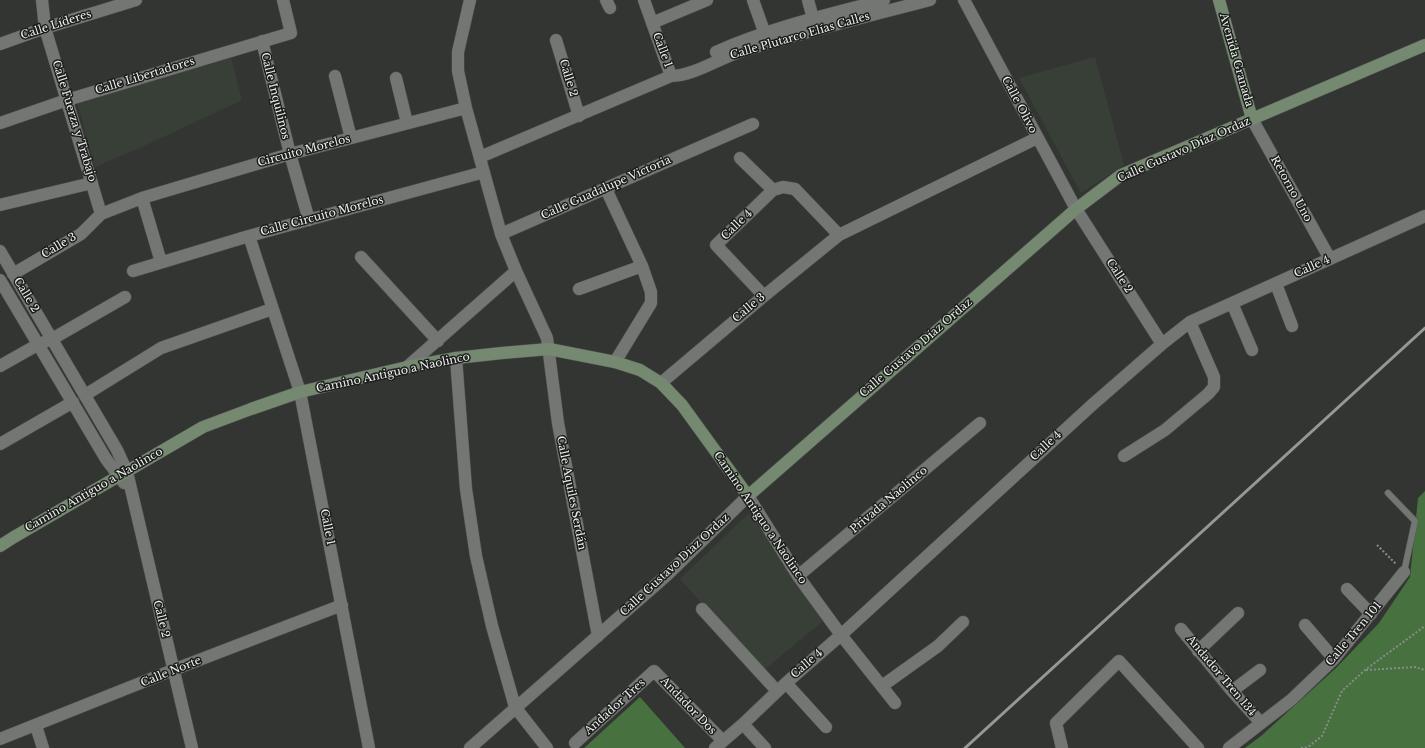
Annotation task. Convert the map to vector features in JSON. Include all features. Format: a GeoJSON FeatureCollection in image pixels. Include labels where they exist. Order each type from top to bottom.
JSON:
{"type":"FeatureCollection","features":[{"type":"Feature","properties":{"kind":"main road","name":"Avenida Granada"},"geometry":{"type":"LineString","coordinates":[[1219,0],[1252,119]]}},
{"type":"Feature","properties":{"kind":"main road","name":"Calle Gustavo Díaz Ordaz"},"geometry":{"type":"LineString","coordinates":[[748,496],[1076,209],[1121,175],[1425,45]]}},
{"type":"Feature","properties":{"kind":"main road","name":"Camino Antiguo a Naolinco"},"geometry":{"type":"LineString","coordinates":[[0,546],[14,536],[203,427],[251,409],[300,392],[407,367],[456,358],[549,349],[615,362],[640,370],[661,383],[682,405],[748,496]]}},
{"type":"Feature","properties":{"kind":"street","name":"Calle Fuerza y Trabajo"},"geometry":{"type":"LineString","coordinates":[[42,0],[45,28],[101,214]]}},
{"type":"Feature","properties":{"kind":"street","name":"Calle Líderes"},"geometry":{"type":"LineString","coordinates":[[0,44],[45,28],[136,0]]}},
{"type":"Feature","properties":{"kind":"street","name":"Calle Libertadores"},"geometry":{"type":"LineString","coordinates":[[0,123],[67,100],[291,33],[283,0]]}},
{"type":"Feature","properties":{"kind":"street","name":"Calle Aquiles Serdán"},"geometry":{"type":"LineString","coordinates":[[470,0],[458,52],[458,71],[466,108],[501,234],[516,271],[544,329],[549,349],[558,423],[598,636]]}},
{"type":"Feature","properties":{"kind":"street","name":"Calle 1"},"geometry":{"type":"LineString","coordinates":[[644,0],[671,76]]}},
{"type":"Feature","properties":{"kind":"street","name":"Calle 1"},"geometry":{"type":"LineString","coordinates":[[652,23],[707,0]]}},
{"type":"Feature","properties":{"kind":"street"},"geometry":{"type":"LineString","coordinates":[[753,0],[766,38]]}},
{"type":"Feature","properties":{"kind":"street"},"geometry":{"type":"LineString","coordinates":[[808,0],[814,24]]}},
{"type":"Feature","properties":{"kind":"street","name":"Calle Plutarco Elías Calles"},"geometry":{"type":"LineString","coordinates":[[480,157],[671,76],[680,76],[731,55],[766,38],[814,24],[884,0]]}},
{"type":"Feature","properties":{"kind":"street","name":"Calle Plutarco Elías Calles"},"geometry":{"type":"LineString","coordinates":[[814,24],[930,0]]}},
{"type":"Feature","properties":{"kind":"street","name":"Calle Olivo"},"geometry":{"type":"LineString","coordinates":[[964,0],[1076,209]]}},
{"type":"Feature","properties":{"kind":"street","name":"Calle 2"},"geometry":{"type":"LineString","coordinates":[[556,40],[579,116]]}},
{"type":"Feature","properties":{"kind":"street","name":"Calle Inquilinos"},"geometry":{"type":"LineString","coordinates":[[262,41],[290,154],[309,220]]}},
{"type":"Feature","properties":{"kind":"street"},"geometry":{"type":"LineString","coordinates":[[335,76],[351,138]]}},
{"type":"Feature","properties":{"kind":"street"},"geometry":{"type":"LineString","coordinates":[[396,78],[408,123]]}},
{"type":"Feature","properties":{"kind":"street","name":"Circuito Morelos"},"geometry":{"type":"LineString","coordinates":[[101,214],[142,198],[290,154],[466,108]]}},
{"type":"Feature","properties":{"kind":"street","name":"Retorno Uno"},"geometry":{"type":"LineString","coordinates":[[1252,119],[1330,259]]}},
{"type":"Feature","properties":{"kind":"street","name":"Calle Guadalupe Victoria"},"geometry":{"type":"LineString","coordinates":[[501,234],[753,124]]}},
{"type":"Feature","properties":{"kind":"street","name":"Calle 3"},"geometry":{"type":"LineString","coordinates":[[661,383],[839,235],[1037,138]]}},
{"type":"Feature","properties":{"kind":"street"},"geometry":{"type":"LineString","coordinates":[[740,158],[774,190],[784,187],[795,189],[839,235]]}},
{"type":"Feature","properties":{"kind":"street","name":"Calle Circuito Morelos"},"geometry":{"type":"LineString","coordinates":[[133,271],[249,236],[484,172]]}},
{"type":"Feature","properties":{"kind":"street"},"geometry":{"type":"LineString","coordinates":[[0,205],[92,183]]}},
{"type":"Feature","properties":{"kind":"street"},"geometry":{"type":"LineString","coordinates":[[606,189],[642,266],[651,292],[651,303],[615,362]]}},
{"type":"Feature","properties":{"kind":"street","name":"Calle 4"},"geometry":{"type":"LineString","coordinates":[[764,296],[716,245],[774,190]]}},
{"type":"Feature","properties":{"kind":"street"},"geometry":{"type":"LineString","coordinates":[[142,198],[161,262]]}},
{"type":"Feature","properties":{"kind":"street","name":"Calle 2"},"geometry":{"type":"LineString","coordinates":[[1076,209],[1162,344]]}},
{"type":"Feature","properties":{"kind":"street","name":"Calle 3"},"geometry":{"type":"LineString","coordinates":[[13,274],[81,234],[101,214]]}},
{"type":"Feature","properties":{"kind":"street","name":"Calle 4"},"geometry":{"type":"LineString","coordinates":[[719,745],[1086,410],[1162,344],[1190,322],[1425,216]]}},
{"type":"Feature","properties":{"kind":"street","name":"Calle 1"},"geometry":{"type":"LineString","coordinates":[[249,236],[300,392],[369,748]]}},
{"type":"Feature","properties":{"kind":"street","name":"Calle 2"},"geometry":{"type":"LineString","coordinates":[[0,251],[117,450],[123,474],[130,491],[192,748]]}},
{"type":"Feature","properties":{"kind":"street"},"geometry":{"type":"LineString","coordinates":[[361,257],[438,342]]}},
{"type":"Feature","properties":{"kind":"street"},"geometry":{"type":"LineString","coordinates":[[579,288],[642,266]]}},
{"type":"Feature","properties":{"kind":"street"},"geometry":{"type":"LineString","coordinates":[[407,367],[438,342],[516,271]]}},
{"type":"Feature","properties":{"kind":"street","name":"Calle 2"},"geometry":{"type":"LineString","coordinates":[[1,283],[39,344],[106,459],[123,474]]}},
{"type":"Feature","properties":{"kind":"street"},"geometry":{"type":"LineString","coordinates":[[1276,284],[1292,326]]}},
{"type":"Feature","properties":{"kind":"street"},"geometry":{"type":"LineString","coordinates":[[0,366],[39,344],[52,339],[125,297]]}},
{"type":"Feature","properties":{"kind":"street"},"geometry":{"type":"LineString","coordinates":[[1232,303],[1252,350]]}},
{"type":"Feature","properties":{"kind":"street"},"geometry":{"type":"LineString","coordinates":[[85,395],[161,348],[272,309]]}},
{"type":"Feature","properties":{"kind":"street"},"geometry":{"type":"LineString","coordinates":[[1124,456],[1165,430],[1208,394],[1214,387],[1214,377],[1190,322]]}},
{"type":"Feature","properties":{"kind":"street"},"geometry":{"type":"LineString","coordinates":[[456,358],[466,489],[476,556],[492,626],[515,707],[547,748]]}},
{"type":"Feature","properties":{"kind":"street"},"geometry":{"type":"LineString","coordinates":[[0,444],[73,402]]}},
{"type":"Feature","properties":{"kind":"street","name":"Privada Naolinco"},"geometry":{"type":"LineString","coordinates":[[798,576],[980,423]]}},
{"type":"Feature","properties":{"kind":"street","name":"Camino Antiguo a Naolinco"},"geometry":{"type":"LineString","coordinates":[[748,496],[798,576],[841,635],[895,703]]}},
{"type":"Feature","properties":{"kind":"street","name":"Calle Gustavo Díaz Ordaz"},"geometry":{"type":"LineString","coordinates":[[470,748],[667,575],[748,496]]}},
{"type":"Feature","properties":{"kind":"street","name":"Calle Tren 101"},"geometry":{"type":"LineString","coordinates":[[1229,748],[1291,700],[1334,660],[1404,572]]}},
{"type":"Feature","properties":{"kind":"street"},"geometry":{"type":"LineString","coordinates":[[1347,589],[1371,614]]}},
{"type":"Feature","properties":{"kind":"street","name":"Calle Norte"},"geometry":{"type":"LineString","coordinates":[[0,739],[342,605]]}},
{"type":"Feature","properties":{"kind":"street"},"geometry":{"type":"LineString","coordinates":[[702,609],[781,687],[826,727]]}},
{"type":"Feature","properties":{"kind":"street"},"geometry":{"type":"LineString","coordinates":[[1198,651],[1238,613]]}},
{"type":"Feature","properties":{"kind":"street"},"geometry":{"type":"LineString","coordinates":[[882,686],[938,646],[963,622]]}},
{"type":"Feature","properties":{"kind":"street"},"geometry":{"type":"LineString","coordinates":[[1305,625],[1334,660]]}},
{"type":"Feature","properties":{"kind":"street","name":"Andador Tren 134"},"geometry":{"type":"LineString","coordinates":[[1181,629],[1232,691],[1261,723]]}},
{"type":"Feature","properties":{"kind":"street"},"geometry":{"type":"LineString","coordinates":[[1062,748],[1056,723],[1119,662],[1198,748]]}},
{"type":"Feature","properties":{"kind":"street"},"geometry":{"type":"LineString","coordinates":[[1232,691],[1260,670]]}},
{"type":"Feature","properties":{"kind":"street","name":"Andador Tres"},"geometry":{"type":"LineString","coordinates":[[575,742],[654,671]]}},
{"type":"Feature","properties":{"kind":"street","name":"Andador Dos"},"geometry":{"type":"LineString","coordinates":[[654,671],[719,745]]}},
{"type":"Feature","properties":{"kind":"street"},"geometry":{"type":"LineString","coordinates":[[743,724],[765,748]]}},
{"type":"Feature","properties":{"kind":"street"},"geometry":{"type":"LineString","coordinates":[[36,726],[43,748]]}},
{"type":"Feature","properties":{"kind":"lane","name":"Calle Tren 101"},"geometry":{"type":"LineString","coordinates":[[1388,493],[1414,521],[1404,572]]}},
{"type":"Feature","properties":{"kind":"path"},"geometry":{"type":"LineString","coordinates":[[1377,545],[1404,572]]}},
{"type":"Feature","properties":{"kind":"path"},"geometry":{"type":"LineString","coordinates":[[1301,748],[1308,747],[1322,736],[1342,691],[1365,670],[1425,626]]}},
{"type":"Feature","properties":{"kind":"path"},"geometry":{"type":"LineString","coordinates":[[1365,670],[1415,667],[1425,670]]}},
{"type":"Feature","properties":{"kind":"shaded area"},"geometry":{"type":"Polygon","coordinates":[[[1095,57],[1124,165],[1081,193],[1019,78],[1095,57]]]}},
{"type":"Feature","properties":{"kind":"shaded area"},"geometry":{"type":"Polygon","coordinates":[[[231,58],[242,100],[95,167],[77,102],[231,58]]]}},
{"type":"Feature","properties":{"kind":"shaded area"},"geometry":{"type":"Polygon","coordinates":[[[749,513],[824,620],[763,671],[680,579],[749,513]]]}},
{"type":"Feature","properties":{"kind":"green space"},"geometry":{"type":"Polygon","coordinates":[[[1425,491],[1425,748],[1245,748],[1261,736],[1336,668],[1379,623],[1410,577],[1418,498],[1425,491]]]}},
{"type":"Feature","properties":{"kind":"green space"},"geometry":{"type":"Polygon","coordinates":[[[640,697],[685,748],[584,748],[640,697]]]}},
{"type":"Feature","properties":{"kind":"railway"},"geometry":{"type":"LineString","coordinates":[[965,748],[1425,328]]}}]}
